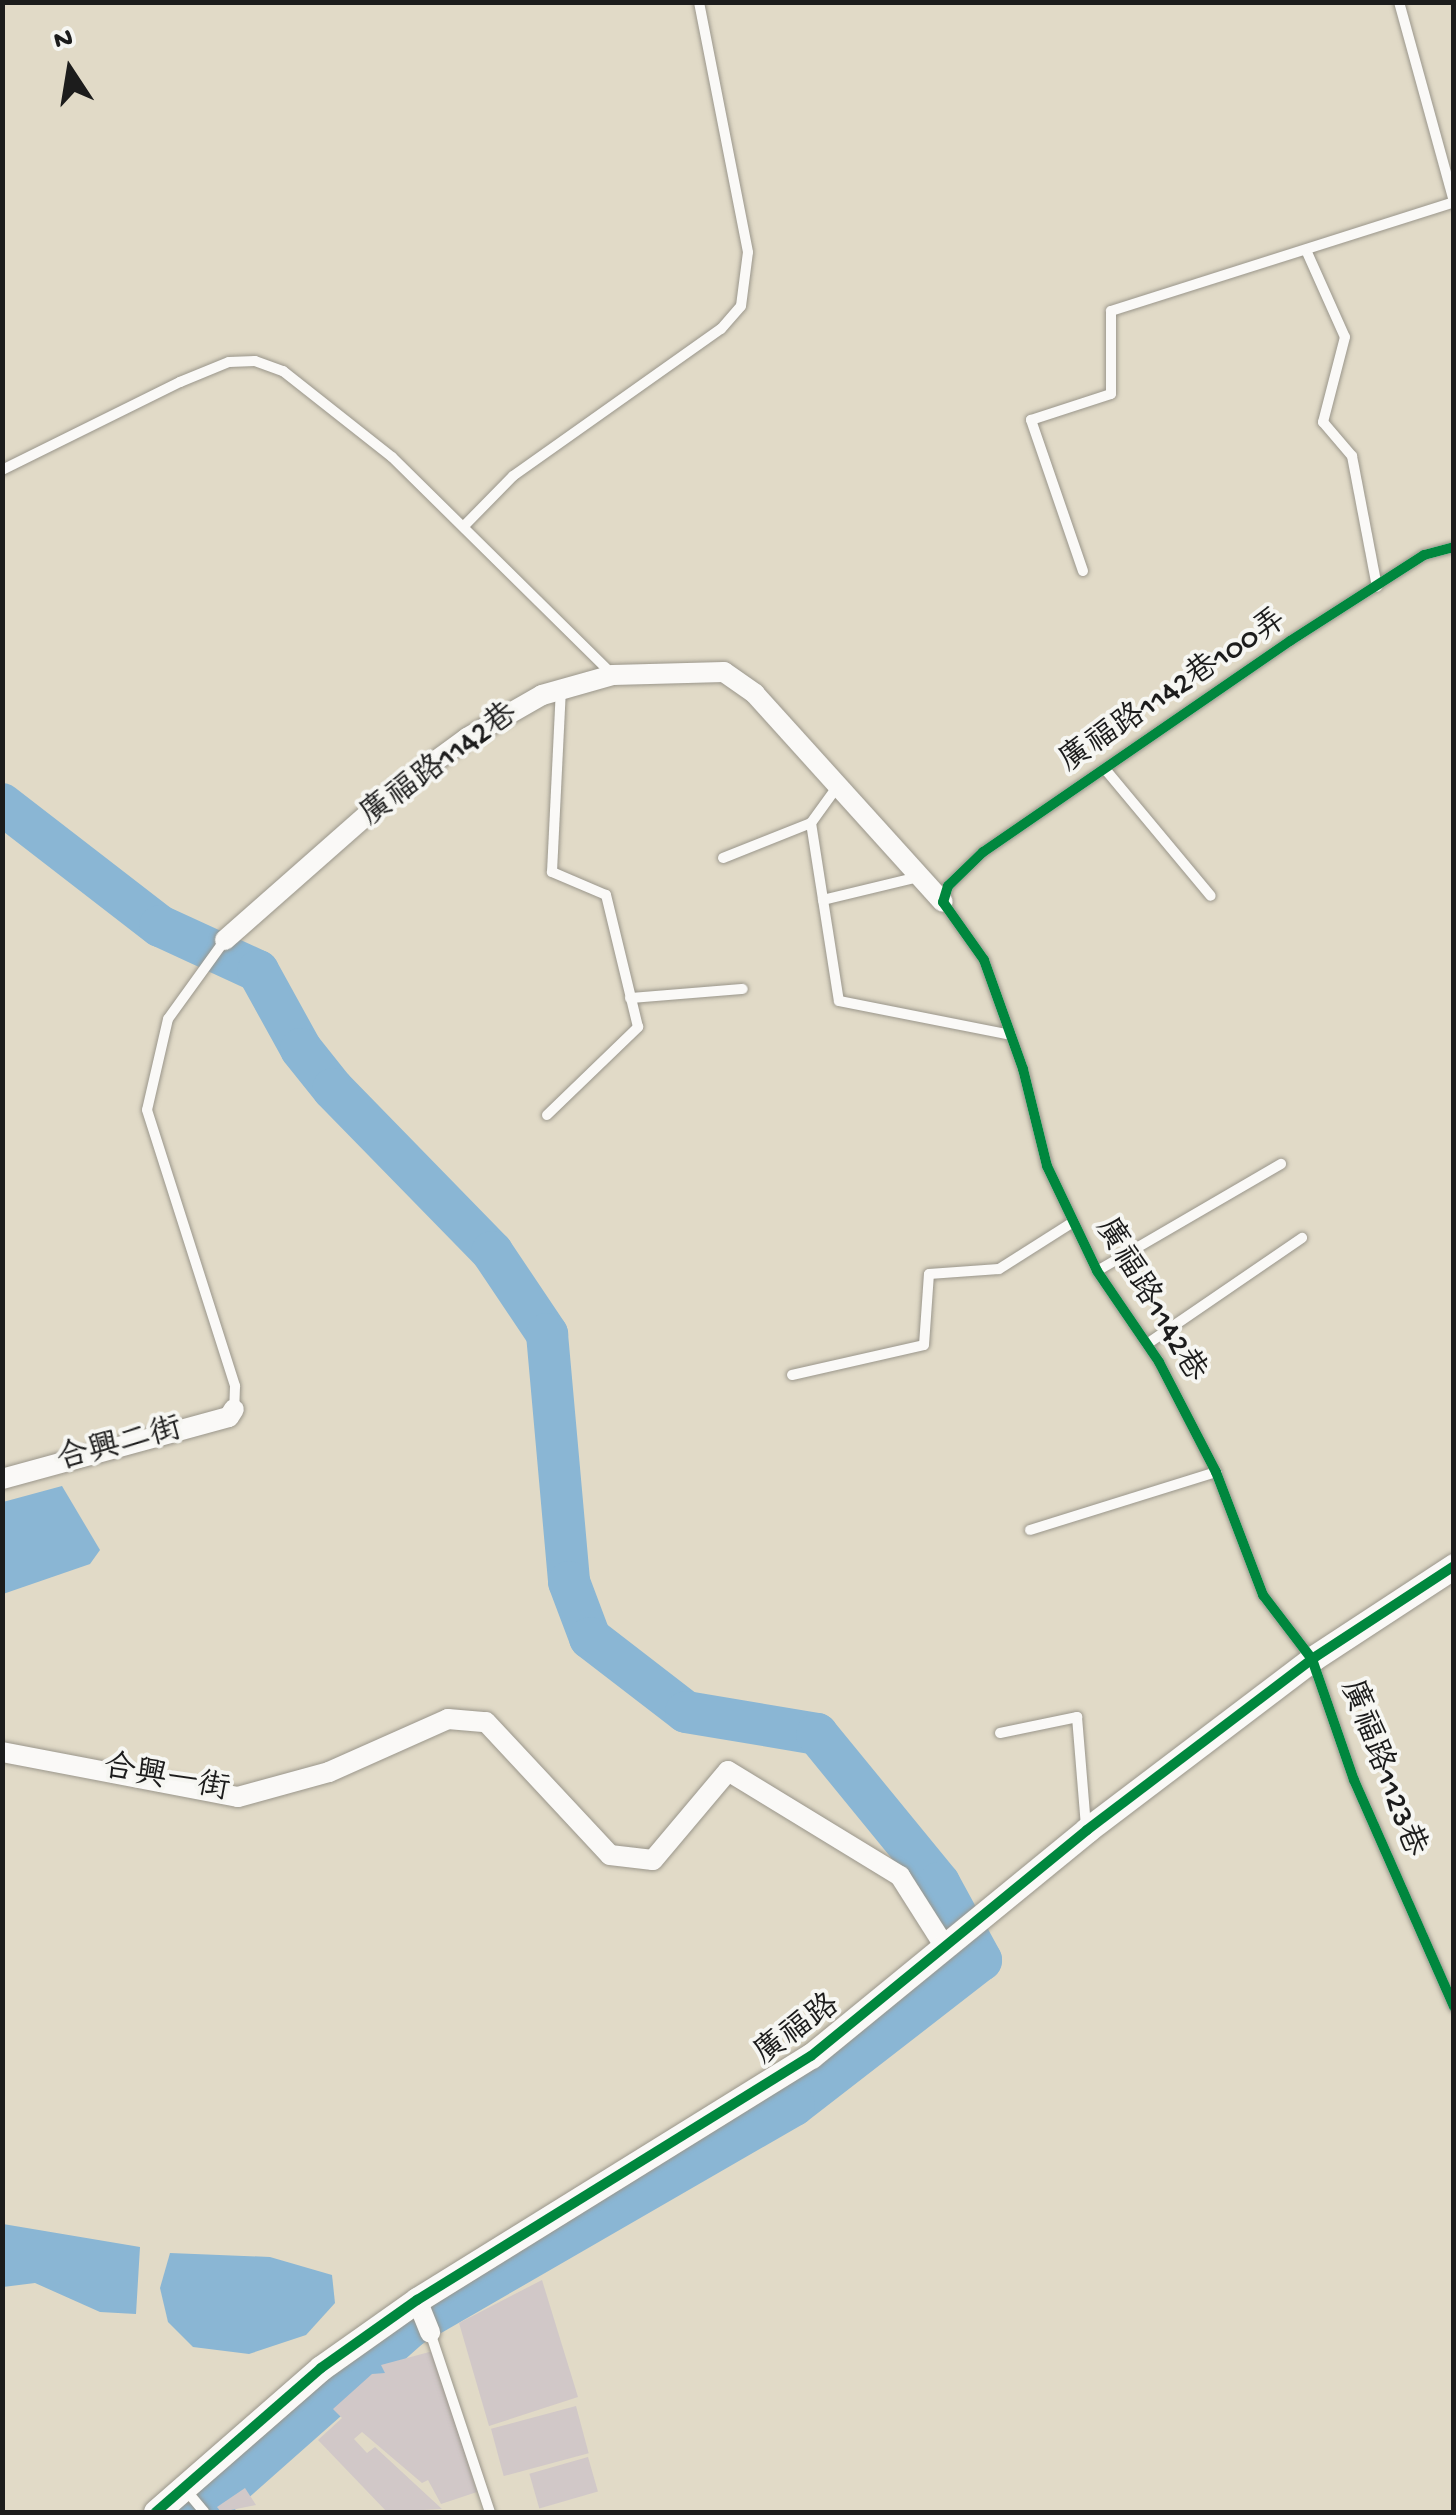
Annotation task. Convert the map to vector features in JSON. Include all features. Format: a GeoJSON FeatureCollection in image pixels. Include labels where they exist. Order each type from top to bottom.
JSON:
{"type":"FeatureCollection","features":[{"type":"Feature","properties":{"kind":"street","name":"廣福路1142巷"},"geometry":{"type":"LineString","coordinates":[[225,940],[394,792],[468,738],[562,690],[613,675],[724,672],[755,694],[943,902]]}},
{"type":"Feature","properties":{"kind":"street","name":"合興二街"},"geometry":{"type":"LineString","coordinates":[[2,1478],[229,1416],[234,1409]]}},
{"type":"Feature","properties":{"kind":"street","name":"廣福路"},"geometry":{"type":"LineString","coordinates":[[156,2512],[321,2368],[418,2302],[812,2056],[1087,1830],[1312,1660],[1454,1566]]}},
{"type":"Feature","properties":{"kind":"street","name":"合興一街"},"geometry":{"type":"LineString","coordinates":[[2,1752],[238,1797],[328,1772],[448,1719],[486,1722],[610,1856],[653,1860],[728,1772],[900,1876],[945,1946]]}},
{"type":"Feature","properties":{"kind":"street"},"geometry":{"type":"LineString","coordinates":[[418,2302],[430,2332]]}},
{"type":"Feature","properties":{"kind":"lane"},"geometry":{"type":"LineString","coordinates":[[465,525],[513,476],[722,328],[740,306],[748,252],[699,2]]}},
{"type":"Feature","properties":{"kind":"lane"},"geometry":{"type":"LineString","coordinates":[[1083,571],[1031,420],[1111,394],[1112,311],[1454,202],[1399,2]]}},
{"type":"Feature","properties":{"kind":"lane"},"geometry":{"type":"LineString","coordinates":[[1306,250],[1345,337],[1323,422],[1352,456],[1376,588]]}},
{"type":"Feature","properties":{"kind":"lane"},"geometry":{"type":"LineString","coordinates":[[2,470],[229,362],[255,362],[283,371],[465,525],[613,675]]}},
{"type":"Feature","properties":{"kind":"lane","name":"廣福路1142巷100弄"},"geometry":{"type":"LineString","coordinates":[[943,902],[948,886],[983,852],[1424,555],[1454,547]]}},
{"type":"Feature","properties":{"kind":"lane"},"geometry":{"type":"LineString","coordinates":[[547,1115],[638,1027],[606,895],[552,872],[562,690]]}},
{"type":"Feature","properties":{"kind":"lane"},"geometry":{"type":"LineString","coordinates":[[1105,769],[1211,896]]}},
{"type":"Feature","properties":{"kind":"lane"},"geometry":{"type":"LineString","coordinates":[[723,858],[811,824],[838,786]]}},
{"type":"Feature","properties":{"kind":"lane"},"geometry":{"type":"LineString","coordinates":[[811,824],[838,1001],[1011,1036]]}},
{"type":"Feature","properties":{"kind":"lane"},"geometry":{"type":"LineString","coordinates":[[823,900],[920,877]]}},
{"type":"Feature","properties":{"kind":"lane","name":"廣福路1142巷"},"geometry":{"type":"LineString","coordinates":[[943,902],[984,960],[1011,1036],[1047,1166],[1096,1271],[1147,1344],[1216,1472],[1263,1596],[1312,1660]]}},
{"type":"Feature","properties":{"kind":"lane"},"geometry":{"type":"LineString","coordinates":[[225,940],[204,963],[168,1019],[147,1110],[235,1386],[234,1409]]}},
{"type":"Feature","properties":{"kind":"lane"},"geometry":{"type":"LineString","coordinates":[[630,998],[743,989]]}},
{"type":"Feature","properties":{"kind":"lane"},"geometry":{"type":"LineString","coordinates":[[1096,1271],[1281,1164]]}},
{"type":"Feature","properties":{"kind":"lane"},"geometry":{"type":"LineString","coordinates":[[792,1375],[924,1345],[929,1274],[999,1269],[1074,1222]]}},
{"type":"Feature","properties":{"kind":"lane"},"geometry":{"type":"LineString","coordinates":[[1147,1344],[1302,1238]]}},
{"type":"Feature","properties":{"kind":"lane"},"geometry":{"type":"LineString","coordinates":[[1030,1530],[1216,1472]]}},
{"type":"Feature","properties":{"kind":"lane","name":"廣福路1123巷"},"geometry":{"type":"LineString","coordinates":[[1312,1660],[1354,1780],[1454,2006]]}},
{"type":"Feature","properties":{"kind":"lane"},"geometry":{"type":"LineString","coordinates":[[1000,1733],[1077,1716],[1087,1830]]}},
{"type":"Feature","properties":{"kind":"lane"},"geometry":{"type":"LineString","coordinates":[[430,2332],[490,2512]]}},
{"type":"Feature","properties":{"kind":"lane"},"geometry":{"type":"LineString","coordinates":[[184,2488],[204,2512]]}},
{"type":"Feature","properties":{"kind":"water"},"geometry":{"type":"Polygon","coordinates":[[[62,1486],[100,1550],[90,1564],[3,1594],[3,1502],[62,1486]]]}},
{"type":"Feature","properties":{"kind":"water"},"geometry":{"type":"Polygon","coordinates":[[[3,2224],[140,2247],[136,2314],[100,2312],[35,2283],[3,2287],[3,2224]]]}},
{"type":"Feature","properties":{"kind":"water"},"geometry":{"type":"Polygon","coordinates":[[[170,2253],[270,2257],[332,2275],[335,2303],[306,2335],[249,2354],[193,2347],[168,2322],[160,2288],[170,2253]]]}},
{"type":"Feature","properties":{"kind":"building"},"geometry":{"type":"Polygon","coordinates":[[[542,2280],[578,2397],[489,2426],[459,2323],[542,2280]]]}},
{"type":"Feature","properties":{"kind":"building"},"geometry":{"type":"Polygon","coordinates":[[[433,2351],[477,2492],[441,2504],[428,2480],[422,2483],[362,2432],[354,2439],[367,2453],[375,2447],[442,2509],[387,2512],[318,2440],[342,2418],[333,2409],[372,2374],[385,2373],[381,2365],[433,2351]]]}},
{"type":"Feature","properties":{"kind":"building"},"geometry":{"type":"Polygon","coordinates":[[[576,2406],[589,2453],[504,2476],[491,2429],[576,2406]]]}},
{"type":"Feature","properties":{"kind":"building"},"geometry":{"type":"Polygon","coordinates":[[[588,2457],[598,2492],[539,2508],[529,2474],[588,2457]]]}},
{"type":"Feature","properties":{"kind":"building"},"geometry":{"type":"Polygon","coordinates":[[[245,2488],[256,2505],[221,2512],[217,2507],[245,2488]]]}},
{"type":"Feature","properties":{"kind":"waterway"},"geometry":{"type":"LineString","coordinates":[[2,804],[160,926],[258,971],[301,1049],[333,1089],[492,1252],[547,1334],[569,1582],[590,1638],[686,1712],[817,1734],[939,1883],[981,1960],[794,2105],[411,2326],[201,2512]]}},
{"type":"Feature","properties":{"kind":"cycle path"},"geometry":{"type":"LineString","coordinates":[[1454,547],[1424,555],[1290,641],[983,852],[948,886],[943,902],[984,960],[1023,1069],[1047,1166],[1097,1271],[1159,1362],[1216,1472],[1263,1595],[1312,1659],[1354,1780],[1454,2007]]}},
{"type":"Feature","properties":{"kind":"cycle path"},"geometry":{"type":"LineString","coordinates":[[156,2512],[321,2368],[417,2300],[811,2056],[1087,1830],[1312,1659],[1454,1566]]}}]}
